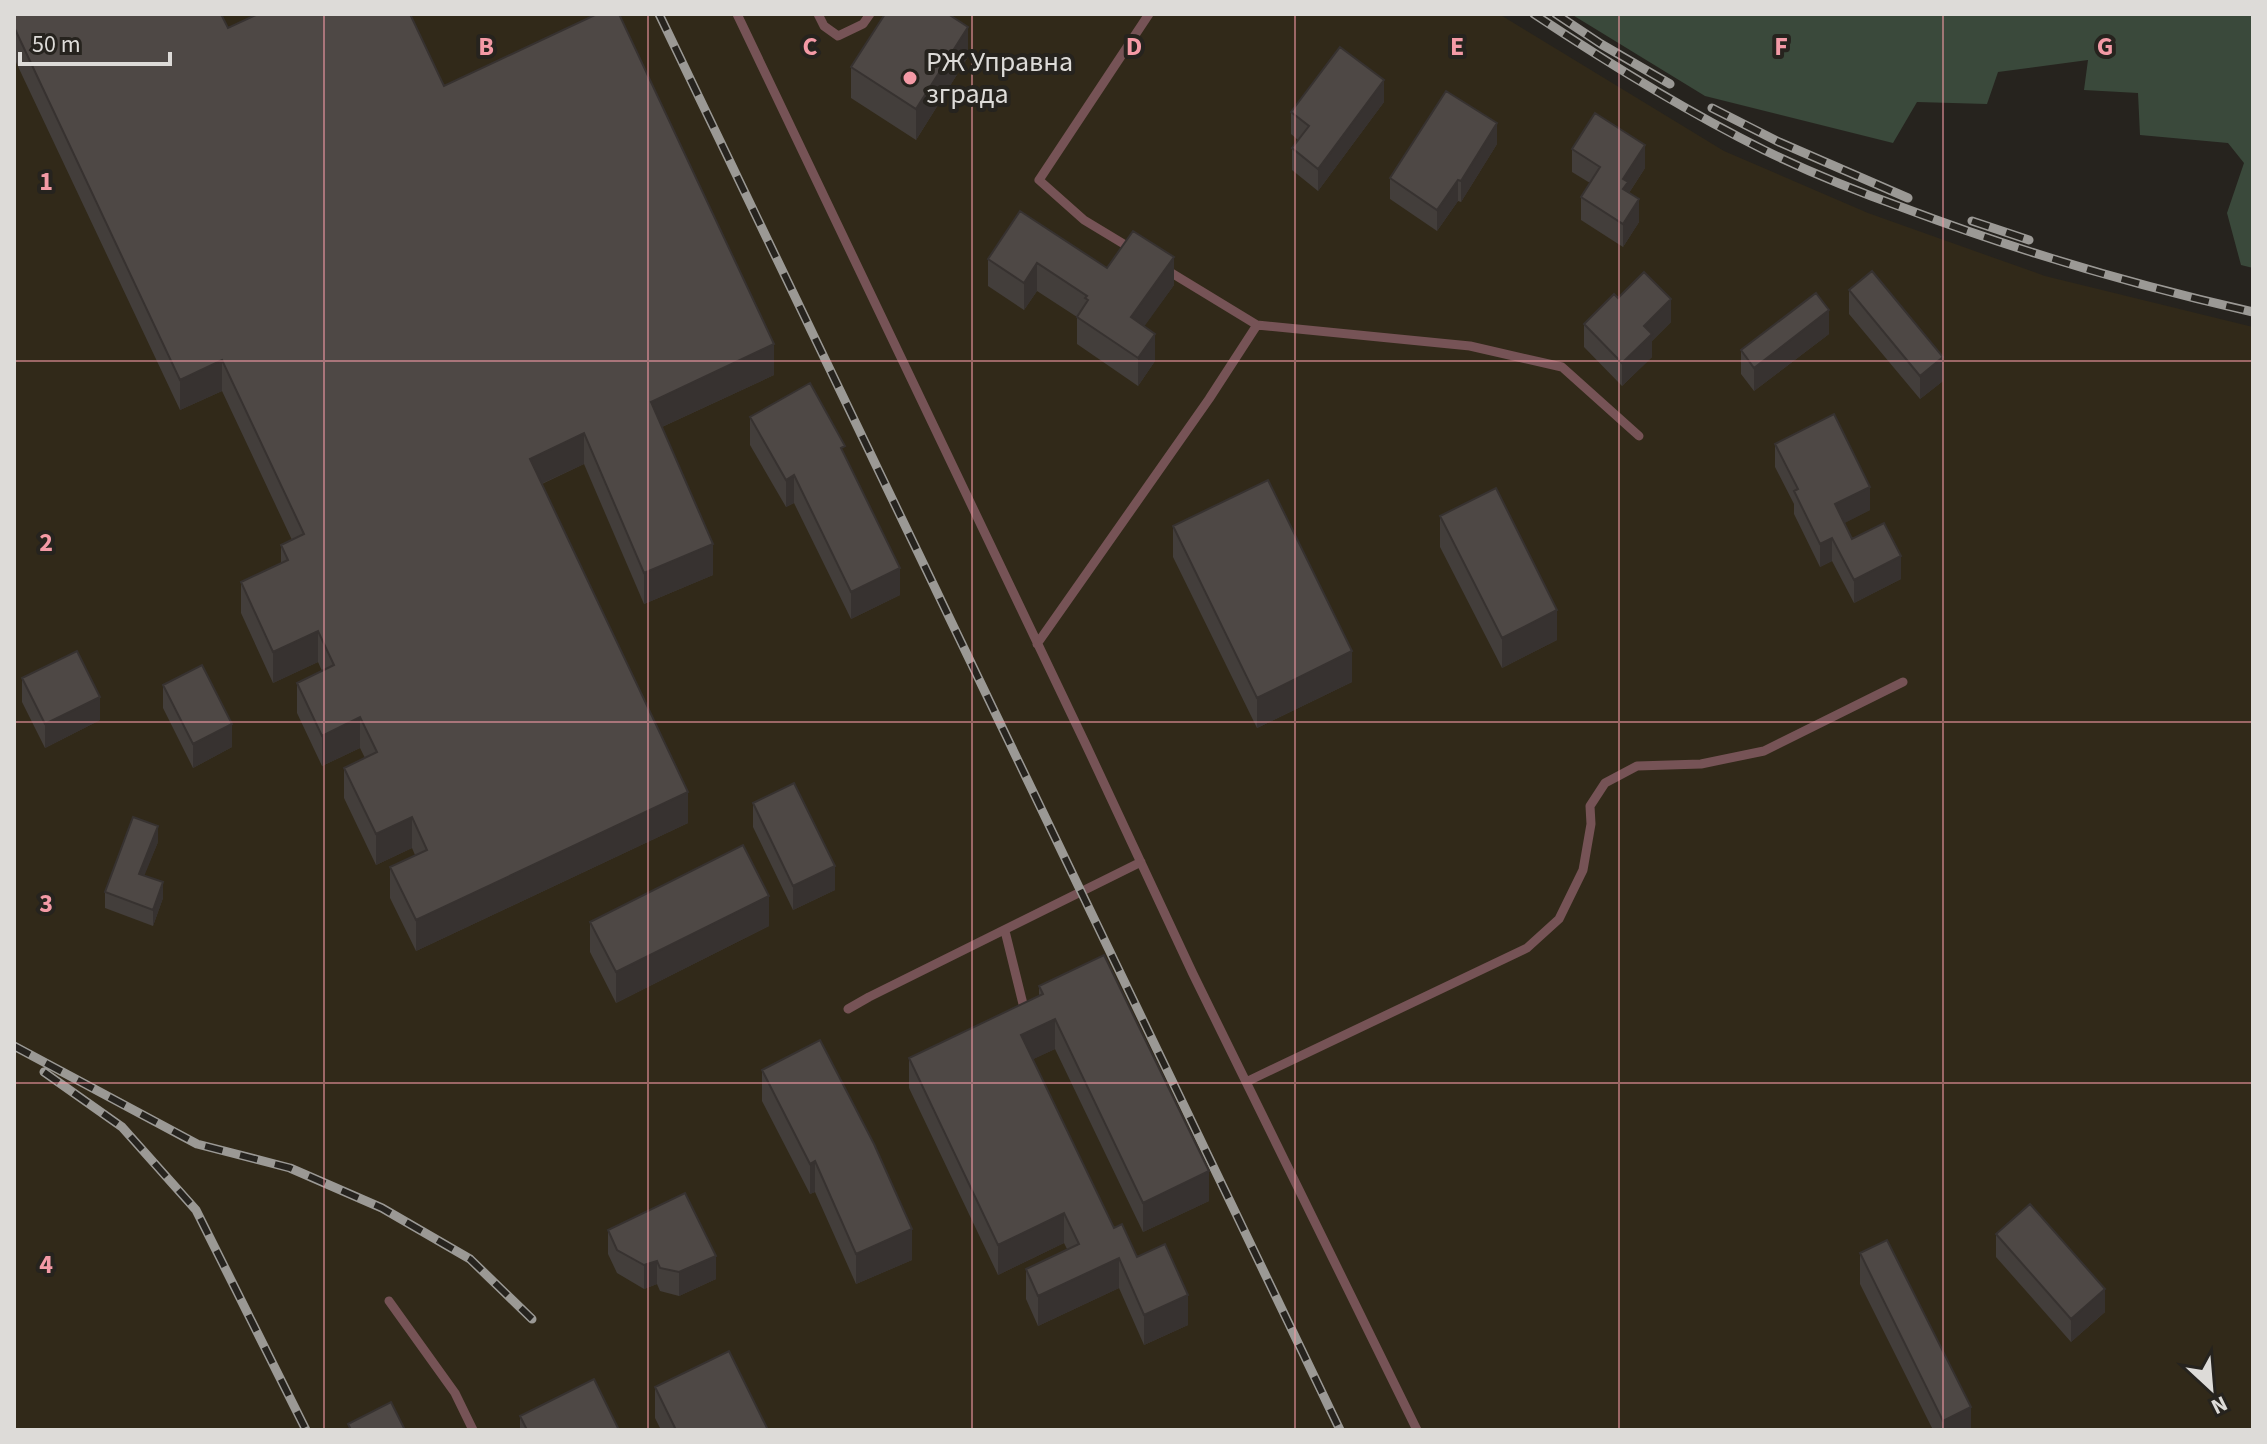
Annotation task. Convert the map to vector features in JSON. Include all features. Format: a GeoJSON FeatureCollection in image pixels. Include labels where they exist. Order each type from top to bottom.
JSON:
{"type":"FeatureCollection","features":[{"type":"Feature","properties":{"kind":"lane"},"geometry":{"type":"LineString","coordinates":[[737,14],[1246,1082],[1417,1430]]}},
{"type":"Feature","properties":{"kind":"lane"},"geometry":{"type":"LineString","coordinates":[[818,14],[824,26],[838,36],[863,24],[870,14]]}},
{"type":"Feature","properties":{"kind":"lane"},"geometry":{"type":"LineString","coordinates":[[1137,252],[1084,220],[1039,180],[1149,14]]}},
{"type":"Feature","properties":{"kind":"lane"},"geometry":{"type":"LineString","coordinates":[[1150,260],[1257,325],[1470,346],[1562,367],[1639,436]]}},
{"type":"Feature","properties":{"kind":"lane"},"geometry":{"type":"LineString","coordinates":[[1037,644],[1209,399],[1257,325]]}},
{"type":"Feature","properties":{"kind":"lane"},"geometry":{"type":"LineString","coordinates":[[1246,1082],[1527,948],[1559,919],[1583,870],[1591,824],[1590,806],[1605,783],[1637,766],[1701,764],[1764,751],[1903,682]]}},
{"type":"Feature","properties":{"kind":"lane"},"geometry":{"type":"LineString","coordinates":[[848,1009],[1141,862]]}},
{"type":"Feature","properties":{"kind":"lane"},"geometry":{"type":"LineString","coordinates":[[1005,931],[1023,1004]]}},
{"type":"Feature","properties":{"kind":"lane"},"geometry":{"type":"LineString","coordinates":[[389,1301],[455,1393],[473,1430]]}},
{"type":"Feature","properties":{"kind":"shaded area"},"geometry":{"type":"Polygon","coordinates":[[[14,14],[1499,14],[1724,151],[1868,213],[2045,276],[2253,327],[2253,1430],[14,1430],[14,14]]]}},
{"type":"Feature","properties":{"kind":"green space"},"geometry":{"type":"Polygon","coordinates":[[[1571,14],[2253,14],[2253,268],[2241,265],[2227,213],[2244,163],[2228,143],[2140,135],[2138,93],[2084,90],[2088,60],[1998,72],[1987,104],[1917,102],[1893,143],[1705,96],[1571,14]]]}},
{"type":"Feature","properties":{"kind":"building"},"geometry":{"type":"Polygon","coordinates":[[[14,14],[221,14],[228,28],[258,14],[410,14],[444,86],[597,14],[619,14],[774,344],[651,402],[713,544],[644,573],[584,433],[530,459],[688,792],[416,920],[390,867],[427,850],[412,817],[376,834],[344,768],[377,752],[360,717],[322,736],[297,683],[334,665],[318,631],[273,652],[241,582],[288,560],[281,545],[304,534],[222,360],[180,380],[14,27],[14,14]]]}},
{"type":"Feature","properties":{"kind":"building","name":"РЖ Управна зграда"},"geometry":{"type":"Polygon","coordinates":[[[885,14],[948,14],[968,27],[916,109],[851,67],[885,14]]]}},
{"type":"Feature","properties":{"kind":"building"},"geometry":{"type":"Polygon","coordinates":[[[1340,47],[1384,80],[1318,169],[1292,148],[1309,126],[1291,112],[1340,47]]]}},
{"type":"Feature","properties":{"kind":"building"},"geometry":{"type":"Polygon","coordinates":[[[1446,91],[1497,123],[1461,181],[1458,180],[1437,210],[1390,178],[1446,91]]]}},
{"type":"Feature","properties":{"kind":"building"},"geometry":{"type":"Polygon","coordinates":[[[1595,113],[1645,145],[1623,179],[1628,182],[1623,189],[1639,199],[1623,224],[1581,197],[1600,167],[1572,149],[1595,113]]]}},
{"type":"Feature","properties":{"kind":"building"},"geometry":{"type":"Polygon","coordinates":[[[1020,211],[1107,268],[1133,231],[1174,257],[1131,317],[1155,334],[1138,358],[1077,317],[1088,300],[1085,298],[1087,296],[1037,263],[1024,283],[988,259],[1020,211]]]}},
{"type":"Feature","properties":{"kind":"building"},"geometry":{"type":"Polygon","coordinates":[[[1872,271],[1943,357],[1920,376],[1849,290],[1872,271]]]}},
{"type":"Feature","properties":{"kind":"building"},"geometry":{"type":"Polygon","coordinates":[[[1644,272],[1671,299],[1644,326],[1652,334],[1622,363],[1584,324],[1614,294],[1618,298],[1644,272]]]}},
{"type":"Feature","properties":{"kind":"building"},"geometry":{"type":"Polygon","coordinates":[[[1816,293],[1829,310],[1754,368],[1741,350],[1816,293]]]}},
{"type":"Feature","properties":{"kind":"building"},"geometry":{"type":"Polygon","coordinates":[[[810,383],[845,446],[841,448],[900,568],[851,592],[794,475],[786,480],[750,417],[810,383]]]}},
{"type":"Feature","properties":{"kind":"building"},"geometry":{"type":"Polygon","coordinates":[[[1834,414],[1870,487],[1835,504],[1852,539],[1884,523],[1901,556],[1854,580],[1832,538],[1820,544],[1794,491],[1798,489],[1775,444],[1834,414]]]}},
{"type":"Feature","properties":{"kind":"building"},"geometry":{"type":"Polygon","coordinates":[[[1268,480],[1352,651],[1257,698],[1173,526],[1268,480]]]}},
{"type":"Feature","properties":{"kind":"building"},"geometry":{"type":"Polygon","coordinates":[[[1496,488],[1557,610],[1502,638],[1440,516],[1496,488]]]}},
{"type":"Feature","properties":{"kind":"building"},"geometry":{"type":"Polygon","coordinates":[[[77,651],[100,697],[45,724],[22,678],[77,651]]]}},
{"type":"Feature","properties":{"kind":"building"},"geometry":{"type":"Polygon","coordinates":[[[202,665],[232,724],[193,744],[163,685],[202,665]]]}},
{"type":"Feature","properties":{"kind":"building"},"geometry":{"type":"Polygon","coordinates":[[[794,783],[835,866],[793,886],[753,803],[794,783]]]}},
{"type":"Feature","properties":{"kind":"building"},"geometry":{"type":"Polygon","coordinates":[[[133,817],[158,826],[139,874],[163,882],[153,910],[105,892],[133,817]]]}},
{"type":"Feature","properties":{"kind":"building"},"geometry":{"type":"Polygon","coordinates":[[[743,845],[769,896],[616,972],[590,922],[743,845]]]}},
{"type":"Feature","properties":{"kind":"building"},"geometry":{"type":"Polygon","coordinates":[[[1104,955],[1209,1171],[1143,1203],[1055,1019],[1021,1035],[1114,1228],[1122,1224],[1137,1257],[1165,1244],[1188,1295],[1144,1315],[1119,1258],[1038,1296],[1026,1269],[1079,1244],[1064,1213],[998,1245],[909,1058],[1043,994],[1039,986],[1104,955]]]}},
{"type":"Feature","properties":{"kind":"building"},"geometry":{"type":"Polygon","coordinates":[[[820,1040],[874,1144],[912,1229],[856,1254],[815,1161],[810,1164],[762,1070],[820,1040]]]}},
{"type":"Feature","properties":{"kind":"building"},"geometry":{"type":"Polygon","coordinates":[[[685,1193],[716,1256],[679,1272],[660,1268],[657,1261],[644,1265],[617,1250],[608,1230],[685,1193]]]}},
{"type":"Feature","properties":{"kind":"building"},"geometry":{"type":"Polygon","coordinates":[[[2030,1204],[2105,1289],[2071,1319],[1996,1234],[2030,1204]]]}},
{"type":"Feature","properties":{"kind":"building"},"geometry":{"type":"Polygon","coordinates":[[[1887,1240],[1971,1407],[1943,1421],[1860,1253],[1887,1240]]]}},
{"type":"Feature","properties":{"kind":"building"},"geometry":{"type":"Polygon","coordinates":[[[729,1351],[768,1430],[676,1430],[655,1387],[729,1351]]]}},
{"type":"Feature","properties":{"kind":"building"},"geometry":{"type":"Polygon","coordinates":[[[594,1379],[619,1430],[527,1430],[520,1416],[594,1379]]]}},
{"type":"Feature","properties":{"kind":"building"},"geometry":{"type":"Polygon","coordinates":[[[391,1402],[405,1430],[351,1430],[348,1424],[391,1402]]]}},
{"type":"Feature","properties":{"kind":"railway"},"geometry":{"type":"LineString","coordinates":[[659,14],[1340,1430]]}},
{"type":"Feature","properties":{"kind":"railway"},"geometry":{"type":"LineString","coordinates":[[1534,14],[1705,119],[1833,181],[2033,253],[2120,279],[2253,312]]}},
{"type":"Feature","properties":{"kind":"railway"},"geometry":{"type":"LineString","coordinates":[[1556,14],[1670,84]]}},
{"type":"Feature","properties":{"kind":"railway"},"geometry":{"type":"LineString","coordinates":[[1712,108],[1779,142],[1908,198]]}},
{"type":"Feature","properties":{"kind":"railway"},"geometry":{"type":"LineString","coordinates":[[1972,221],[2029,240]]}},
{"type":"Feature","properties":{"kind":"railway"},"geometry":{"type":"LineString","coordinates":[[14,1046],[197,1144],[290,1168],[382,1208],[470,1259],[532,1319]]}},
{"type":"Feature","properties":{"kind":"railway"},"geometry":{"type":"LineString","coordinates":[[44,1072],[122,1127],[196,1210],[306,1430]]}},
{"type":"Feature","properties":{"kind":"place","name":"РЖ Управна зграда"},"geometry":{"type":"Point","coordinates":[910,78]}}]}
